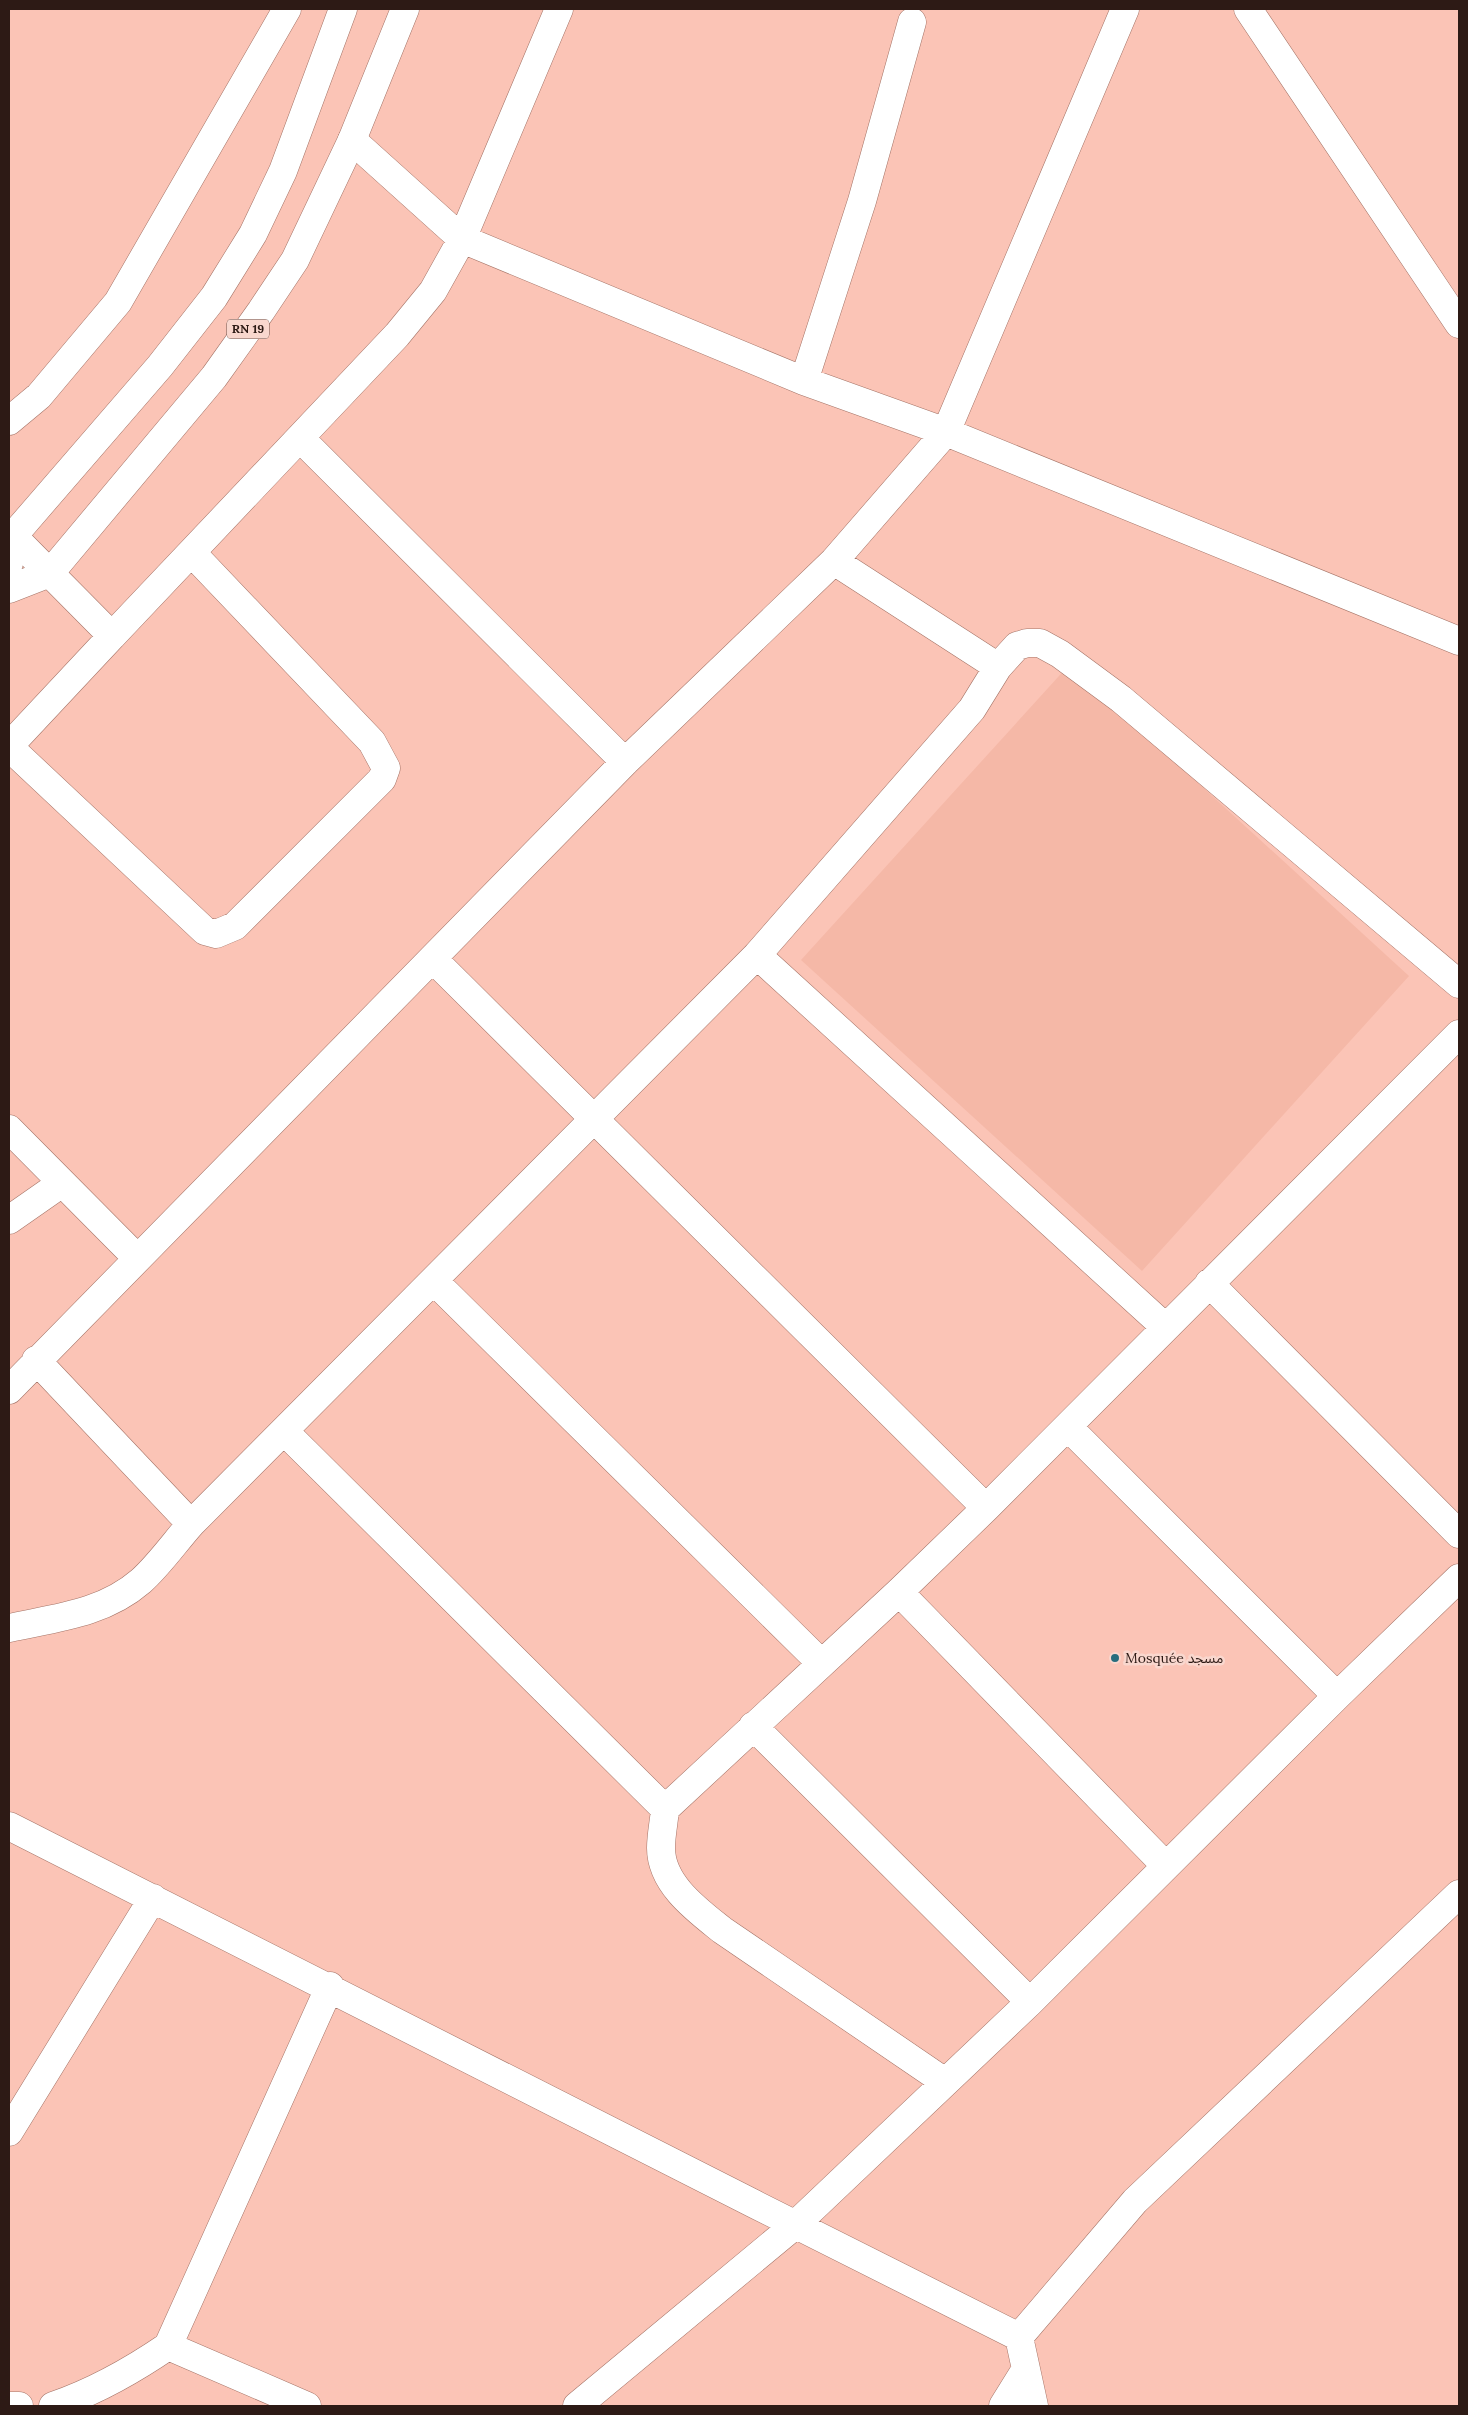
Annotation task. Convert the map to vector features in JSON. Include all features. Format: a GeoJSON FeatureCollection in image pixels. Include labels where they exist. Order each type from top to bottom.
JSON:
{"type":"FeatureCollection","features":[{"type":"Feature","properties":{"kind":"main road"},"geometry":{"type":"LineString","coordinates":[[9,421],[38,396],[118,302],[287,9]]}},
{"type":"Feature","properties":{"kind":"main road"},"geometry":{"type":"LineString","coordinates":[[9,563],[11,534],[160,366],[214,297],[253,234],[283,171],[343,9]]}},
{"type":"Feature","properties":{"kind":"main road","name":"RN 19"},"geometry":{"type":"LineString","coordinates":[[9,589],[50,573],[214,377],[296,260],[352,140],[405,9]]}},
{"type":"Feature","properties":{"kind":"main road"},"geometry":{"type":"LineString","coordinates":[[192,553],[372,742],[386,768],[382,779],[235,926],[216,934],[205,931],[9,747],[397,335],[433,291],[462,239],[559,9]]}},
{"type":"Feature","properties":{"kind":"main road"},"geometry":{"type":"LineString","coordinates":[[9,1390],[36,1360],[625,762],[834,561],[946,432],[1125,9]]}},
{"type":"Feature","properties":{"kind":"main road"},"geometry":{"type":"LineString","coordinates":[[1248,9],[1459,324]]}},
{"type":"Feature","properties":{"kind":"main road"},"geometry":{"type":"LineString","coordinates":[[804,381],[862,201],[912,22]]}},
{"type":"Feature","properties":{"kind":"main road"},"geometry":{"type":"LineString","coordinates":[[352,140],[462,239],[804,381],[946,432],[1459,641]]}},
{"type":"Feature","properties":{"kind":"main road"},"geometry":{"type":"LineString","coordinates":[[300,438],[625,762]]}},
{"type":"Feature","properties":{"kind":"main road"},"geometry":{"type":"LineString","coordinates":[[11,534],[112,636]]}},
{"type":"Feature","properties":{"kind":"main road"},"geometry":{"type":"LineString","coordinates":[[834,561],[998,667]]}},
{"type":"Feature","properties":{"kind":"main road"},"geometry":{"type":"LineString","coordinates":[[9,1628],[94,1610],[114,1600],[141,1581],[192,1524],[757,954],[972,709],[998,667],[1010,651],[1017,646],[1027,643],[1040,644],[1060,654],[1121,699],[1459,984]]}},
{"type":"Feature","properties":{"kind":"main road"},"geometry":{"type":"LineString","coordinates":[[757,954],[1165,1327]]}},
{"type":"Feature","properties":{"kind":"main road"},"geometry":{"type":"LineString","coordinates":[[433,959],[986,1508]]}},
{"type":"Feature","properties":{"kind":"main road"},"geometry":{"type":"LineString","coordinates":[[945,2082],[722,1930],[693,1906],[664,1870],[661,1849],[665,1809],[820,1663],[899,1592],[986,1508],[1459,1034]]}},
{"type":"Feature","properties":{"kind":"main road"},"geometry":{"type":"LineString","coordinates":[[9,1129],[137,1258]]}},
{"type":"Feature","properties":{"kind":"main road"},"geometry":{"type":"LineString","coordinates":[[9,1220],[62,1183]]}},
{"type":"Feature","properties":{"kind":"main road"},"geometry":{"type":"LineString","coordinates":[[434,1281],[820,1663]]}},
{"type":"Feature","properties":{"kind":"main road"},"geometry":{"type":"LineString","coordinates":[[1209,1283],[1459,1534]]}},
{"type":"Feature","properties":{"kind":"main road"},"geometry":{"type":"LineString","coordinates":[[36,1360],[192,1524]]}},
{"type":"Feature","properties":{"kind":"main road"},"geometry":{"type":"LineString","coordinates":[[1068,1427],[1337,1696]]}},
{"type":"Feature","properties":{"kind":"main road"},"geometry":{"type":"LineString","coordinates":[[284,1432],[665,1809]]}},
{"type":"Feature","properties":{"kind":"main road"},"geometry":{"type":"LineString","coordinates":[[577,2406],[795,2225],[1030,2002],[1337,1696],[1459,1578]]}},
{"type":"Feature","properties":{"kind":"main road"},"geometry":{"type":"LineString","coordinates":[[899,1592],[1166,1866]]}},
{"type":"Feature","properties":{"kind":"main road"},"geometry":{"type":"LineString","coordinates":[[753,1726],[1030,2002]]}},
{"type":"Feature","properties":{"kind":"main road"},"geometry":{"type":"LineString","coordinates":[[9,1826],[330,1986],[795,2225],[1019,2337]]}},
{"type":"Feature","properties":{"kind":"main road"},"geometry":{"type":"LineString","coordinates":[[1019,2337],[1135,2201],[1459,1894]]}},
{"type":"Feature","properties":{"kind":"main road"},"geometry":{"type":"LineString","coordinates":[[9,2132],[153,1898]]}},
{"type":"Feature","properties":{"kind":"main road"},"geometry":{"type":"LineString","coordinates":[[53,2406],[79,2397],[148,2360],[168,2346],[330,1986]]}},
{"type":"Feature","properties":{"kind":"main road"},"geometry":{"type":"LineString","coordinates":[[1019,2337],[1034,2406]]}},
{"type":"Feature","properties":{"kind":"main road"},"geometry":{"type":"LineString","coordinates":[[168,2346],[307,2406]]}},
{"type":"Feature","properties":{"kind":"main road"},"geometry":{"type":"LineString","coordinates":[[1003,2406],[1026,2369]]}},
{"type":"Feature","properties":{"kind":"main road"},"geometry":{"type":"LineString","coordinates":[[9,2406],[19,2406]]}},
{"type":"Feature","properties":{"kind":"shaded area"},"geometry":{"type":"Polygon","coordinates":[[[1069,665],[1409,976],[1142,1271],[801,960],[1069,665]]]}},
{"type":"Feature","properties":{"kind":"place","name":"Mosquée مسجد"},"geometry":{"type":"Point","coordinates":[1115,1658]}}]}
